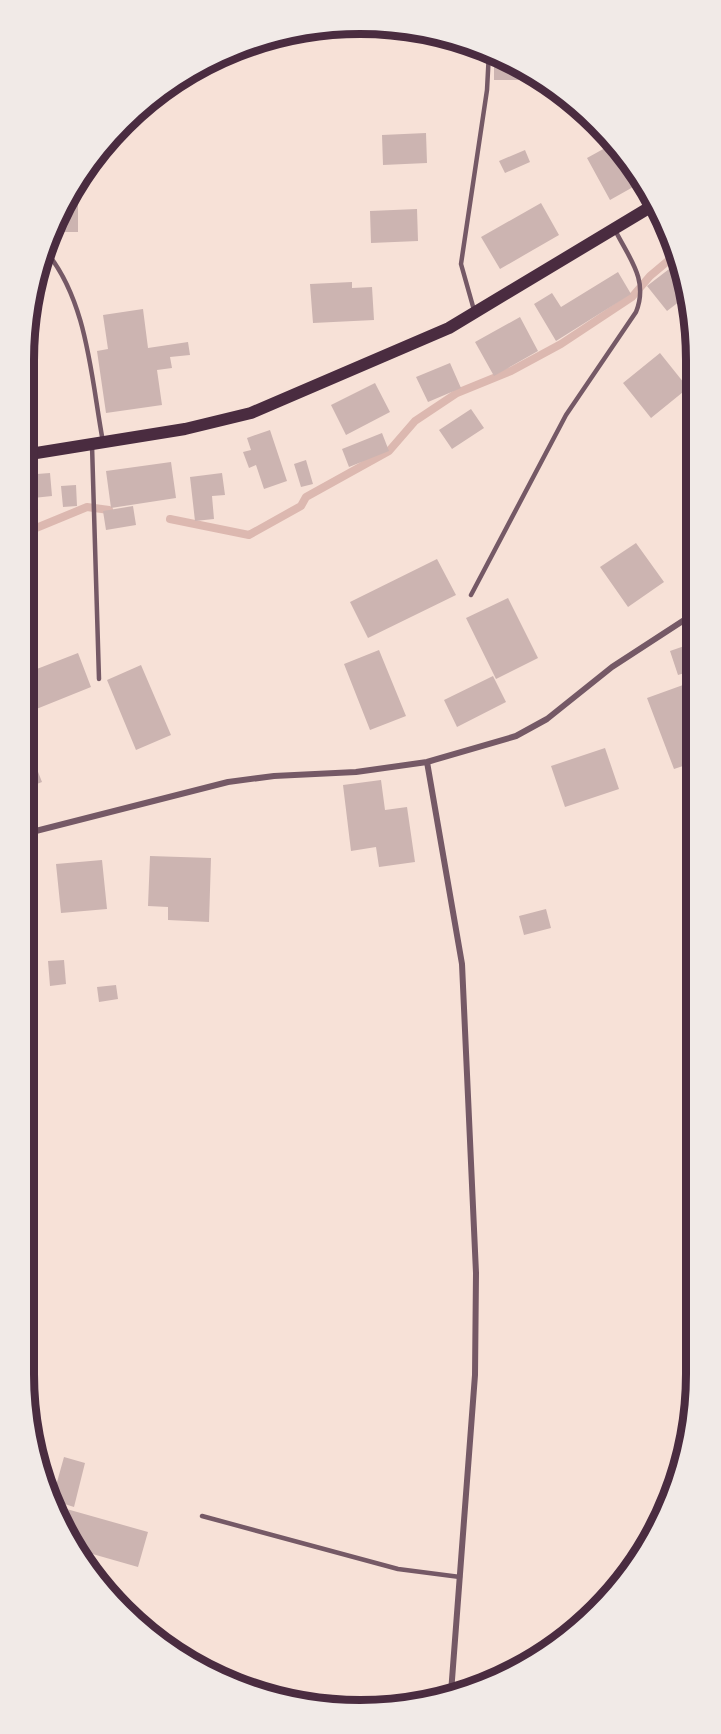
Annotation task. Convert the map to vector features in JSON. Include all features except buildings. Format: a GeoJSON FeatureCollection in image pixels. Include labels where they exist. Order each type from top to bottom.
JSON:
{"type":"FeatureCollection","features":[{"type":"Feature","properties":{"kind":"main road"},"geometry":{"type":"LineString","coordinates":[[34,453],[185,429],[251,413],[449,328],[649,208]]}},
{"type":"Feature","properties":{"kind":"street"},"geometry":{"type":"LineString","coordinates":[[34,831],[228,782],[274,776],[357,772],[427,762],[516,736],[555,713],[612,667],[686,619]]}},
{"type":"Feature","properties":{"kind":"street"},"geometry":{"type":"LineString","coordinates":[[427,762],[462,964],[476,1273],[475,1375],[452,1686]]}},
{"type":"Feature","properties":{"kind":"lane"},"geometry":{"type":"LineString","coordinates":[[475,313],[461,264],[487,90],[489,61]]}},
{"type":"Feature","properties":{"kind":"lane"},"geometry":{"type":"LineString","coordinates":[[471,595],[566,415],[636,312],[642,298],[639,276],[614,229]]}},
{"type":"Feature","properties":{"kind":"lane"},"geometry":{"type":"LineString","coordinates":[[51,259],[70,287],[82,327],[98,443],[96,517],[99,679]]}},
{"type":"Feature","properties":{"kind":"lane"},"geometry":{"type":"LineString","coordinates":[[202,1516],[398,1569],[460,1577]]}},
{"type":"Feature","properties":{"kind":"waterway"},"geometry":{"type":"LineString","coordinates":[[170,519],[249,535],[301,506],[306,497],[389,451],[415,421],[457,393],[511,371],[561,344],[632,297],[650,276],[670,259]]}},
{"type":"Feature","properties":{"kind":"waterway"},"geometry":{"type":"LineString","coordinates":[[34,529],[87,507],[109,510]]}}]}
